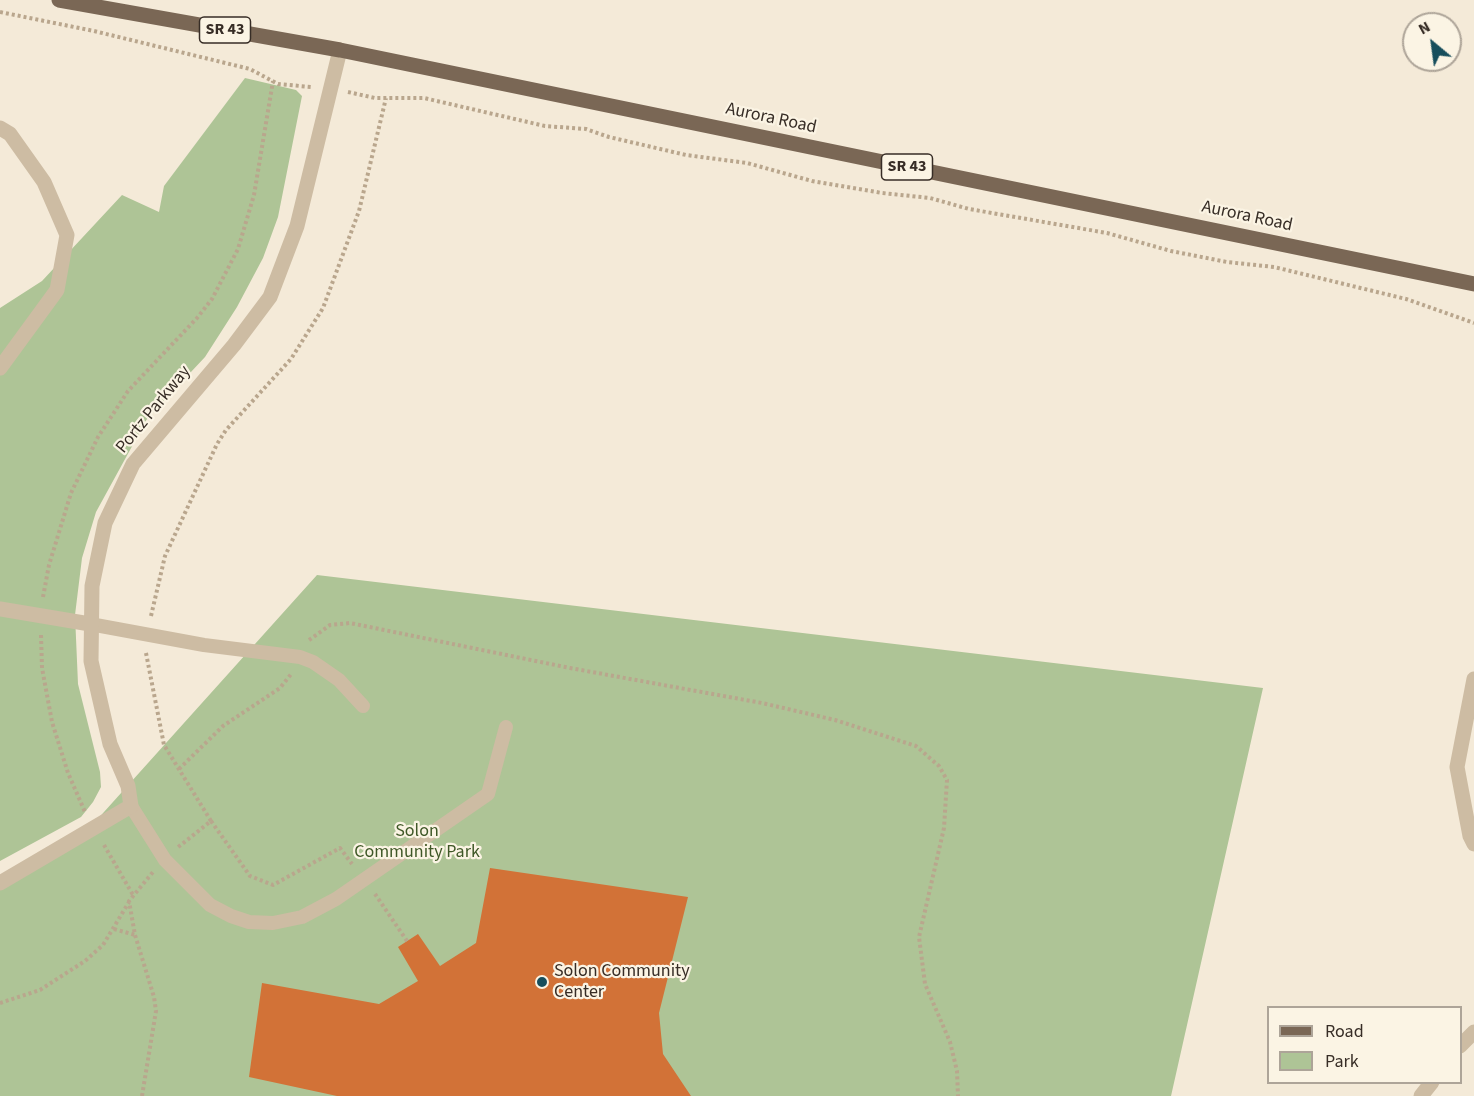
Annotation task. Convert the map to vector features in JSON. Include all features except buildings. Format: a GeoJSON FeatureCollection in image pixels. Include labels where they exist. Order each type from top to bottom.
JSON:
{"type":"FeatureCollection","features":[{"type":"Feature","properties":{"kind":"main road","name":"Aurora Road"},"geometry":{"type":"LineString","coordinates":[[59,0],[340,50],[1474,284]]}},
{"type":"Feature","properties":{"kind":"street","name":"Portz Parkway"},"geometry":{"type":"LineString","coordinates":[[131,806],[128,786],[110,744],[91,661],[92,586],[105,523],[133,464],[234,345],[270,297],[297,226],[340,50]]}},
{"type":"Feature","properties":{"kind":"street"},"geometry":{"type":"LineString","coordinates":[[0,128],[10,134],[44,183],[67,235],[57,290],[0,368]]}},
{"type":"Feature","properties":{"kind":"street"},"geometry":{"type":"LineString","coordinates":[[0,609],[90,624]]}},
{"type":"Feature","properties":{"kind":"street"},"geometry":{"type":"LineString","coordinates":[[1474,680],[1457,767],[1470,836],[1474,844]]}},
{"type":"Feature","properties":{"kind":"street"},"geometry":{"type":"LineString","coordinates":[[0,883],[131,806]]}},
{"type":"Feature","properties":{"kind":"street"},"geometry":{"type":"LineString","coordinates":[[1462,1045],[1474,1032]]}},
{"type":"Feature","properties":{"kind":"street"},"geometry":{"type":"LineString","coordinates":[[1421,1096],[1431,1084]]}},
{"type":"Feature","properties":{"kind":"lane"},"geometry":{"type":"LineString","coordinates":[[90,624],[204,645],[300,657],[332,675],[363,706]]}},
{"type":"Feature","properties":{"kind":"lane"},"geometry":{"type":"LineString","coordinates":[[131,806],[165,860],[210,905],[249,922],[273,923],[302,917],[336,899],[488,794],[506,727]]}},
{"type":"Feature","properties":{"kind":"path"},"geometry":{"type":"LineString","coordinates":[[0,12],[94,31],[250,69],[273,81],[288,85]]}},
{"type":"Feature","properties":{"kind":"path"},"geometry":{"type":"LineString","coordinates":[[42,604],[57,533],[82,467],[128,391],[181,338],[202,312],[238,249],[254,195],[273,81]]}},
{"type":"Feature","properties":{"kind":"path"},"geometry":{"type":"LineString","coordinates":[[366,95],[375,98],[424,98],[565,130],[586,129],[609,137],[686,155],[747,163],[812,181],[882,193],[930,198],[969,208],[1107,233],[1171,251],[1227,262],[1274,267],[1406,300],[1474,322]]}},
{"type":"Feature","properties":{"kind":"path"},"geometry":{"type":"LineString","coordinates":[[148,626],[165,556],[217,444],[238,416],[291,359],[323,308],[359,211],[386,98]]}},
{"type":"Feature","properties":{"kind":"path"},"geometry":{"type":"LineString","coordinates":[[304,648],[313,636],[330,625],[340,622],[350,623],[570,668],[762,703],[835,720],[916,746],[939,766],[945,775],[948,790],[944,828],[919,937],[925,984],[950,1042],[957,1071],[958,1096]]}},
{"type":"Feature","properties":{"kind":"path"},"geometry":{"type":"LineString","coordinates":[[41,627],[42,668],[52,722],[68,773],[86,813]]}},
{"type":"Feature","properties":{"kind":"path"},"geometry":{"type":"LineString","coordinates":[[146,646],[164,745],[211,821],[250,876],[273,885],[340,848],[352,864]]}},
{"type":"Feature","properties":{"kind":"path"},"geometry":{"type":"LineString","coordinates":[[179,769],[224,726],[287,682],[296,664]]}},
{"type":"Feature","properties":{"kind":"path"},"geometry":{"type":"LineString","coordinates":[[180,844],[211,821]]}},
{"type":"Feature","properties":{"kind":"path"},"geometry":{"type":"LineString","coordinates":[[102,842],[133,896]]}},
{"type":"Feature","properties":{"kind":"path"},"geometry":{"type":"LineString","coordinates":[[0,1003],[40,990],[64,976],[103,945],[129,901],[150,876]]}},
{"type":"Feature","properties":{"kind":"path"},"geometry":{"type":"LineString","coordinates":[[375,894],[407,941]]}},
{"type":"Feature","properties":{"kind":"path"},"geometry":{"type":"LineString","coordinates":[[129,901],[135,935],[154,997],[156,1011],[142,1096]]}},
{"type":"Feature","properties":{"kind":"path"},"geometry":{"type":"LineString","coordinates":[[114,929],[135,935]]}},
{"type":"Feature","properties":{"kind":"green space"},"geometry":{"type":"Polygon","coordinates":[[[245,78],[296,90],[302,96],[278,217],[263,258],[237,307],[205,357],[147,419],[96,512],[82,558],[75,615],[78,684],[100,772],[101,787],[81,817],[0,861],[0,308],[42,281],[122,195],[159,212],[164,186],[245,78]]]}},
{"type":"Feature","properties":{"kind":"green space","name":"Solon Community Park"},"geometry":{"type":"Polygon","coordinates":[[[317,575],[1263,688],[1171,1096],[0,1096],[0,886],[86,832],[317,575]]]}},
{"type":"Feature","properties":{"kind":"place","name":"Solon Community Center"},"geometry":{"type":"Point","coordinates":[542,982]}}]}
